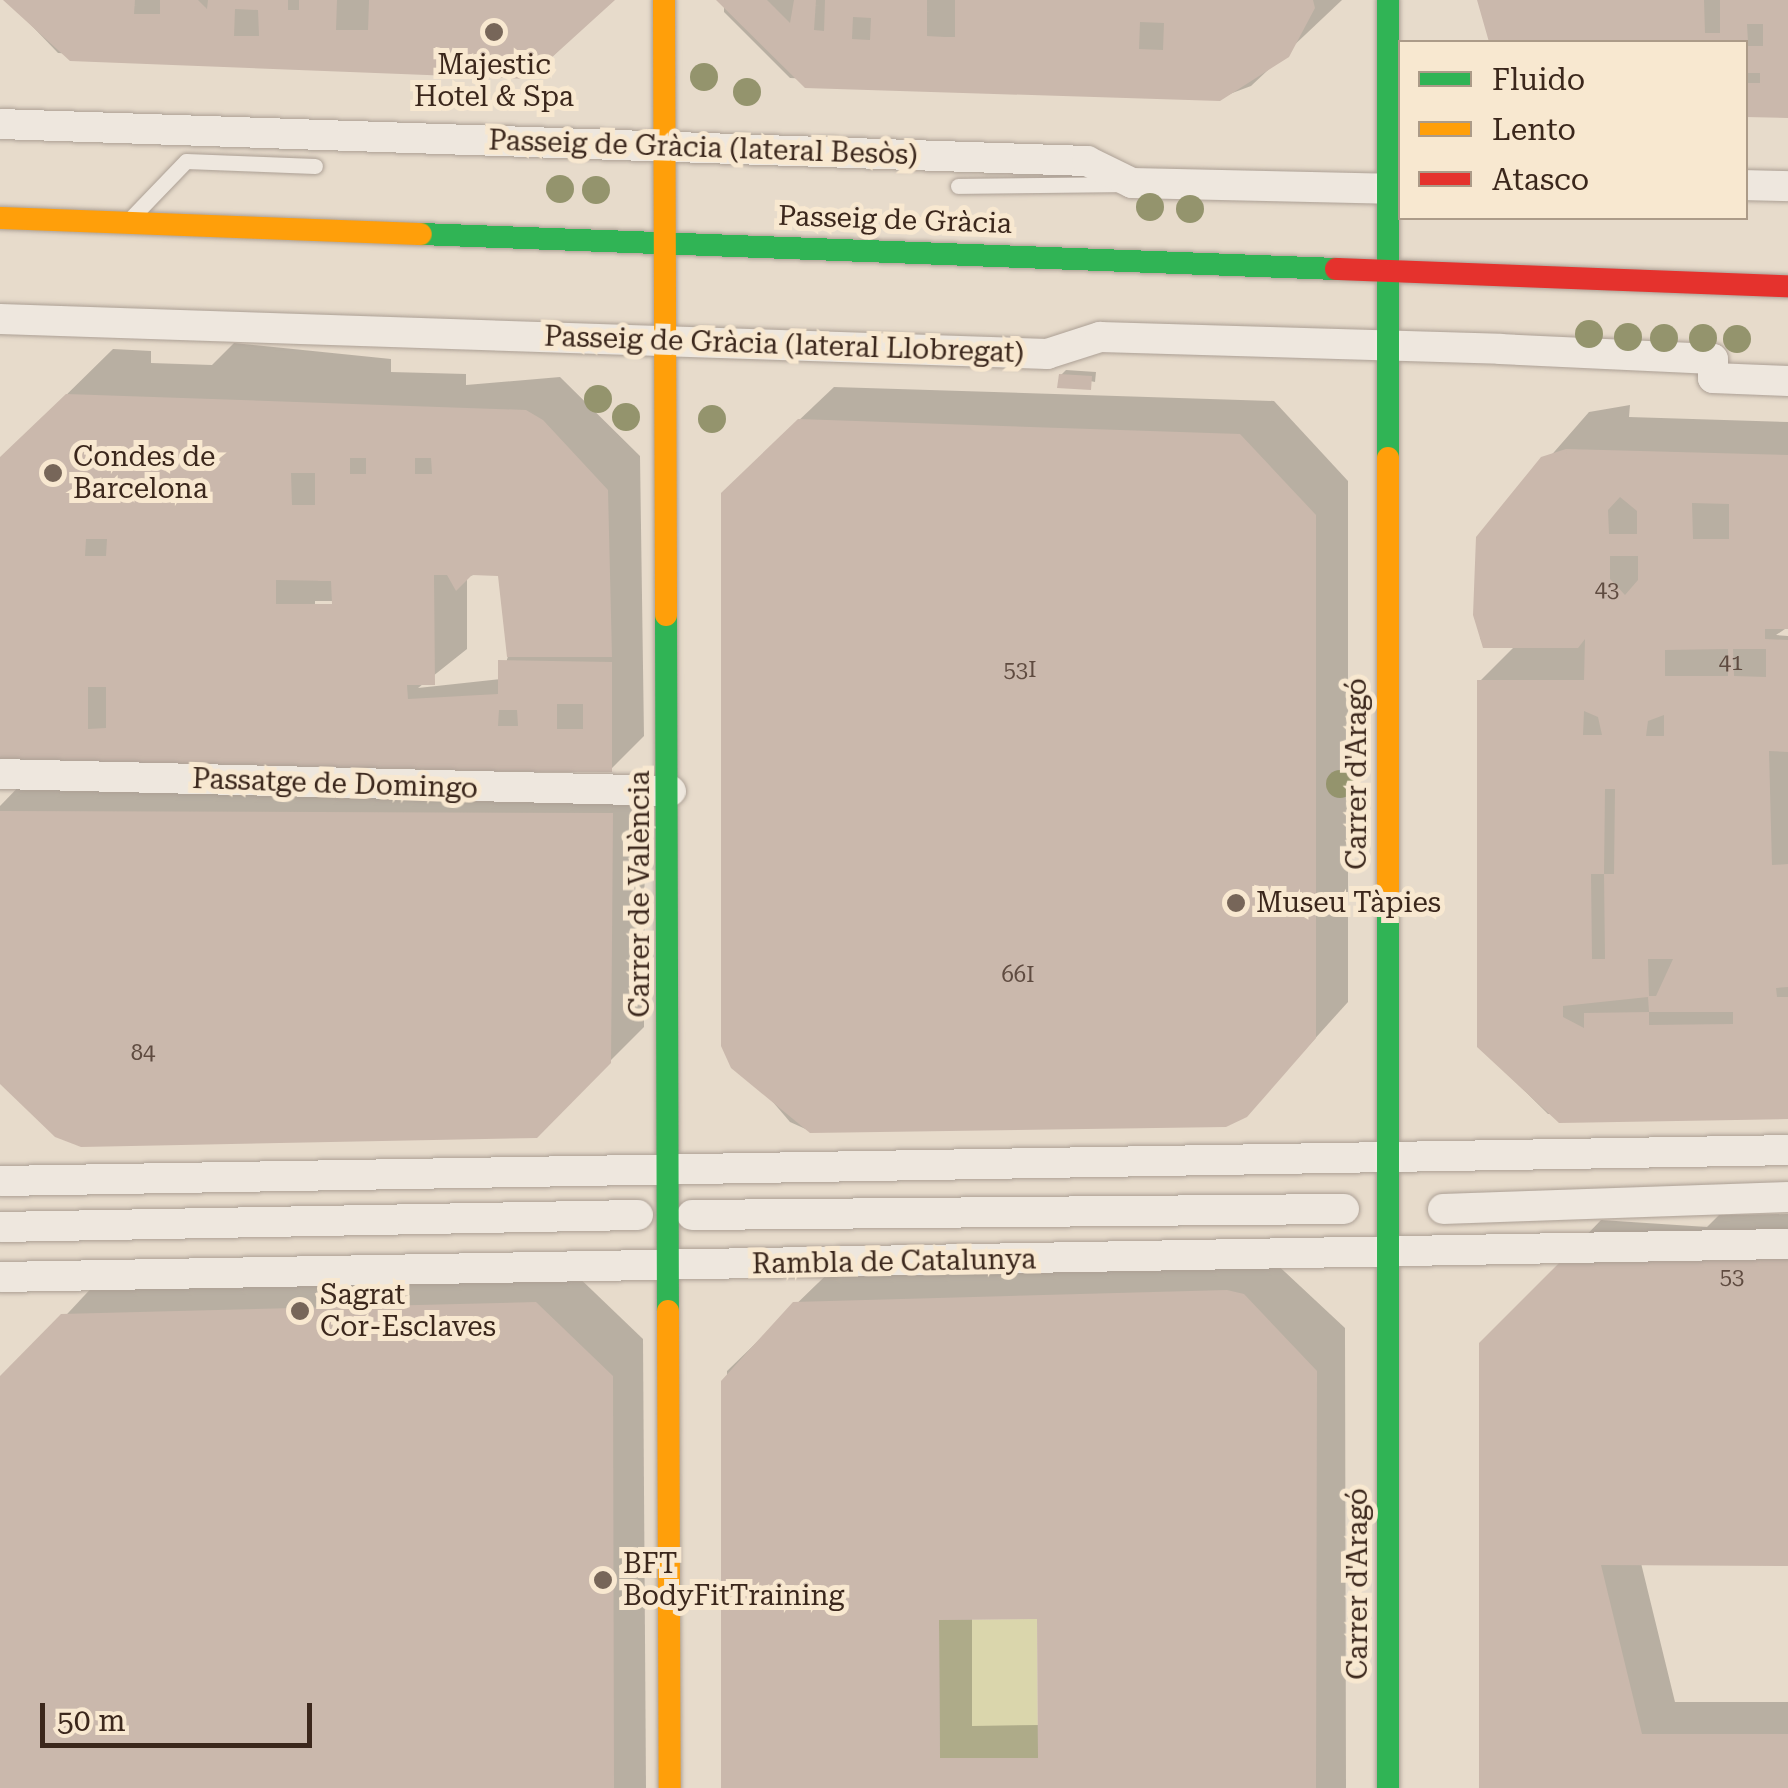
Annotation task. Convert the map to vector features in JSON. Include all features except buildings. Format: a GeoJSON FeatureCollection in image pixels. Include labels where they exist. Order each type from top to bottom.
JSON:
{"type":"FeatureCollection","features":[{"type":"Feature","properties":{"kind":"street","name":"Carrer de València"},"geometry":{"type":"LineString","coordinates":[[664,0],[672,1169],[670,1788]]}},
{"type":"Feature","properties":{"kind":"street","name":"Carrer d'Aragó"},"geometry":{"type":"LineString","coordinates":[[1388,0],[1394,188],[1384,272],[1388,1788]]}},
{"type":"Feature","properties":{"kind":"street","name":"Passeig de Gràcia (lateral Besòs)"},"geometry":{"type":"LineString","coordinates":[[0,124],[1087,161],[1132,183],[1394,188]]}},
{"type":"Feature","properties":{"kind":"street"},"geometry":{"type":"LineString","coordinates":[[1748,184],[1788,186]]}},
{"type":"Feature","properties":{"kind":"street","name":"Passeig de Gràcia"},"geometry":{"type":"LineString","coordinates":[[0,218],[667,240],[1788,286]]}},
{"type":"Feature","properties":{"kind":"street","name":"Passeig de Gràcia (lateral Llobregat)"},"geometry":{"type":"LineString","coordinates":[[0,319],[1047,354],[1100,338],[1713,360],[1714,378],[1788,380]]}},
{"type":"Feature","properties":{"kind":"street","name":"Passatge de Domingo"},"geometry":{"type":"LineString","coordinates":[[0,774],[670,791]]}},
{"type":"Feature","properties":{"kind":"street"},"geometry":{"type":"LineString","coordinates":[[0,1181],[1788,1150]]}},
{"type":"Feature","properties":{"kind":"street"},"geometry":{"type":"LineString","coordinates":[[1443,1208],[1788,1196]]}},
{"type":"Feature","properties":{"kind":"street","name":"Rambla de Catalunya"},"geometry":{"type":"LineString","coordinates":[[692,1215],[1344,1209]]}},
{"type":"Feature","properties":{"kind":"street"},"geometry":{"type":"LineString","coordinates":[[0,1227],[638,1215]]}},
{"type":"Feature","properties":{"kind":"street","name":"Rambla de Catalunya"},"geometry":{"type":"LineString","coordinates":[[0,1277],[1788,1244]]}},
{"type":"Feature","properties":{"kind":"lane"},"geometry":{"type":"LineString","coordinates":[[126,222],[186,161],[315,166]]}},
{"type":"Feature","properties":{"kind":"lane"},"geometry":{"type":"LineString","coordinates":[[958,186],[1132,183]]}},
{"type":"Feature","properties":{"kind":"shaded area"},"geometry":{"type":"Polygon","coordinates":[[[1037,1619],[1038,1758],[940,1758],[939,1620],[1037,1619]]]}},
{"type":"Feature","properties":{"kind":"traffic: fast"},"geometry":{"type":"LineString","coordinates":[[1388,0],[1388,458]]}},
{"type":"Feature","properties":{"kind":"traffic: fast"},"geometry":{"type":"LineString","coordinates":[[421,234],[1336,269]]}},
{"type":"Feature","properties":{"kind":"traffic: fast"},"geometry":{"type":"LineString","coordinates":[[666,615],[668,1311]]}},
{"type":"Feature","properties":{"kind":"traffic: fast"},"geometry":{"type":"LineString","coordinates":[[1388,893],[1388,1788]]}},
{"type":"Feature","properties":{"kind":"traffic: slow"},"geometry":{"type":"LineString","coordinates":[[664,0],[666,615]]}},
{"type":"Feature","properties":{"kind":"traffic: slow"},"geometry":{"type":"LineString","coordinates":[[0,218],[421,234]]}},
{"type":"Feature","properties":{"kind":"traffic: slow"},"geometry":{"type":"LineString","coordinates":[[1388,458],[1388,893]]}},
{"type":"Feature","properties":{"kind":"traffic: slow"},"geometry":{"type":"LineString","coordinates":[[668,1311],[670,1788]]}},
{"type":"Feature","properties":{"kind":"traffic: jam"},"geometry":{"type":"LineString","coordinates":[[1336,269],[1788,286]]}},
{"type":"Feature","properties":{"kind":"place","name":"Majestic Hotel & Spa"},"geometry":{"type":"Point","coordinates":[494,32]}},
{"type":"Feature","properties":{"kind":"place","name":"Condes de Barcelona"},"geometry":{"type":"Point","coordinates":[53,473]}},
{"type":"Feature","properties":{"kind":"place","name":"Museu Tàpies"},"geometry":{"type":"Point","coordinates":[1236,903]}},
{"type":"Feature","properties":{"kind":"place","name":"Sagrat Cor-Esclaves"},"geometry":{"type":"Point","coordinates":[300,1311]}},
{"type":"Feature","properties":{"kind":"place","name":"BFT BodyFitTraining"},"geometry":{"type":"Point","coordinates":[603,1580]}}]}
